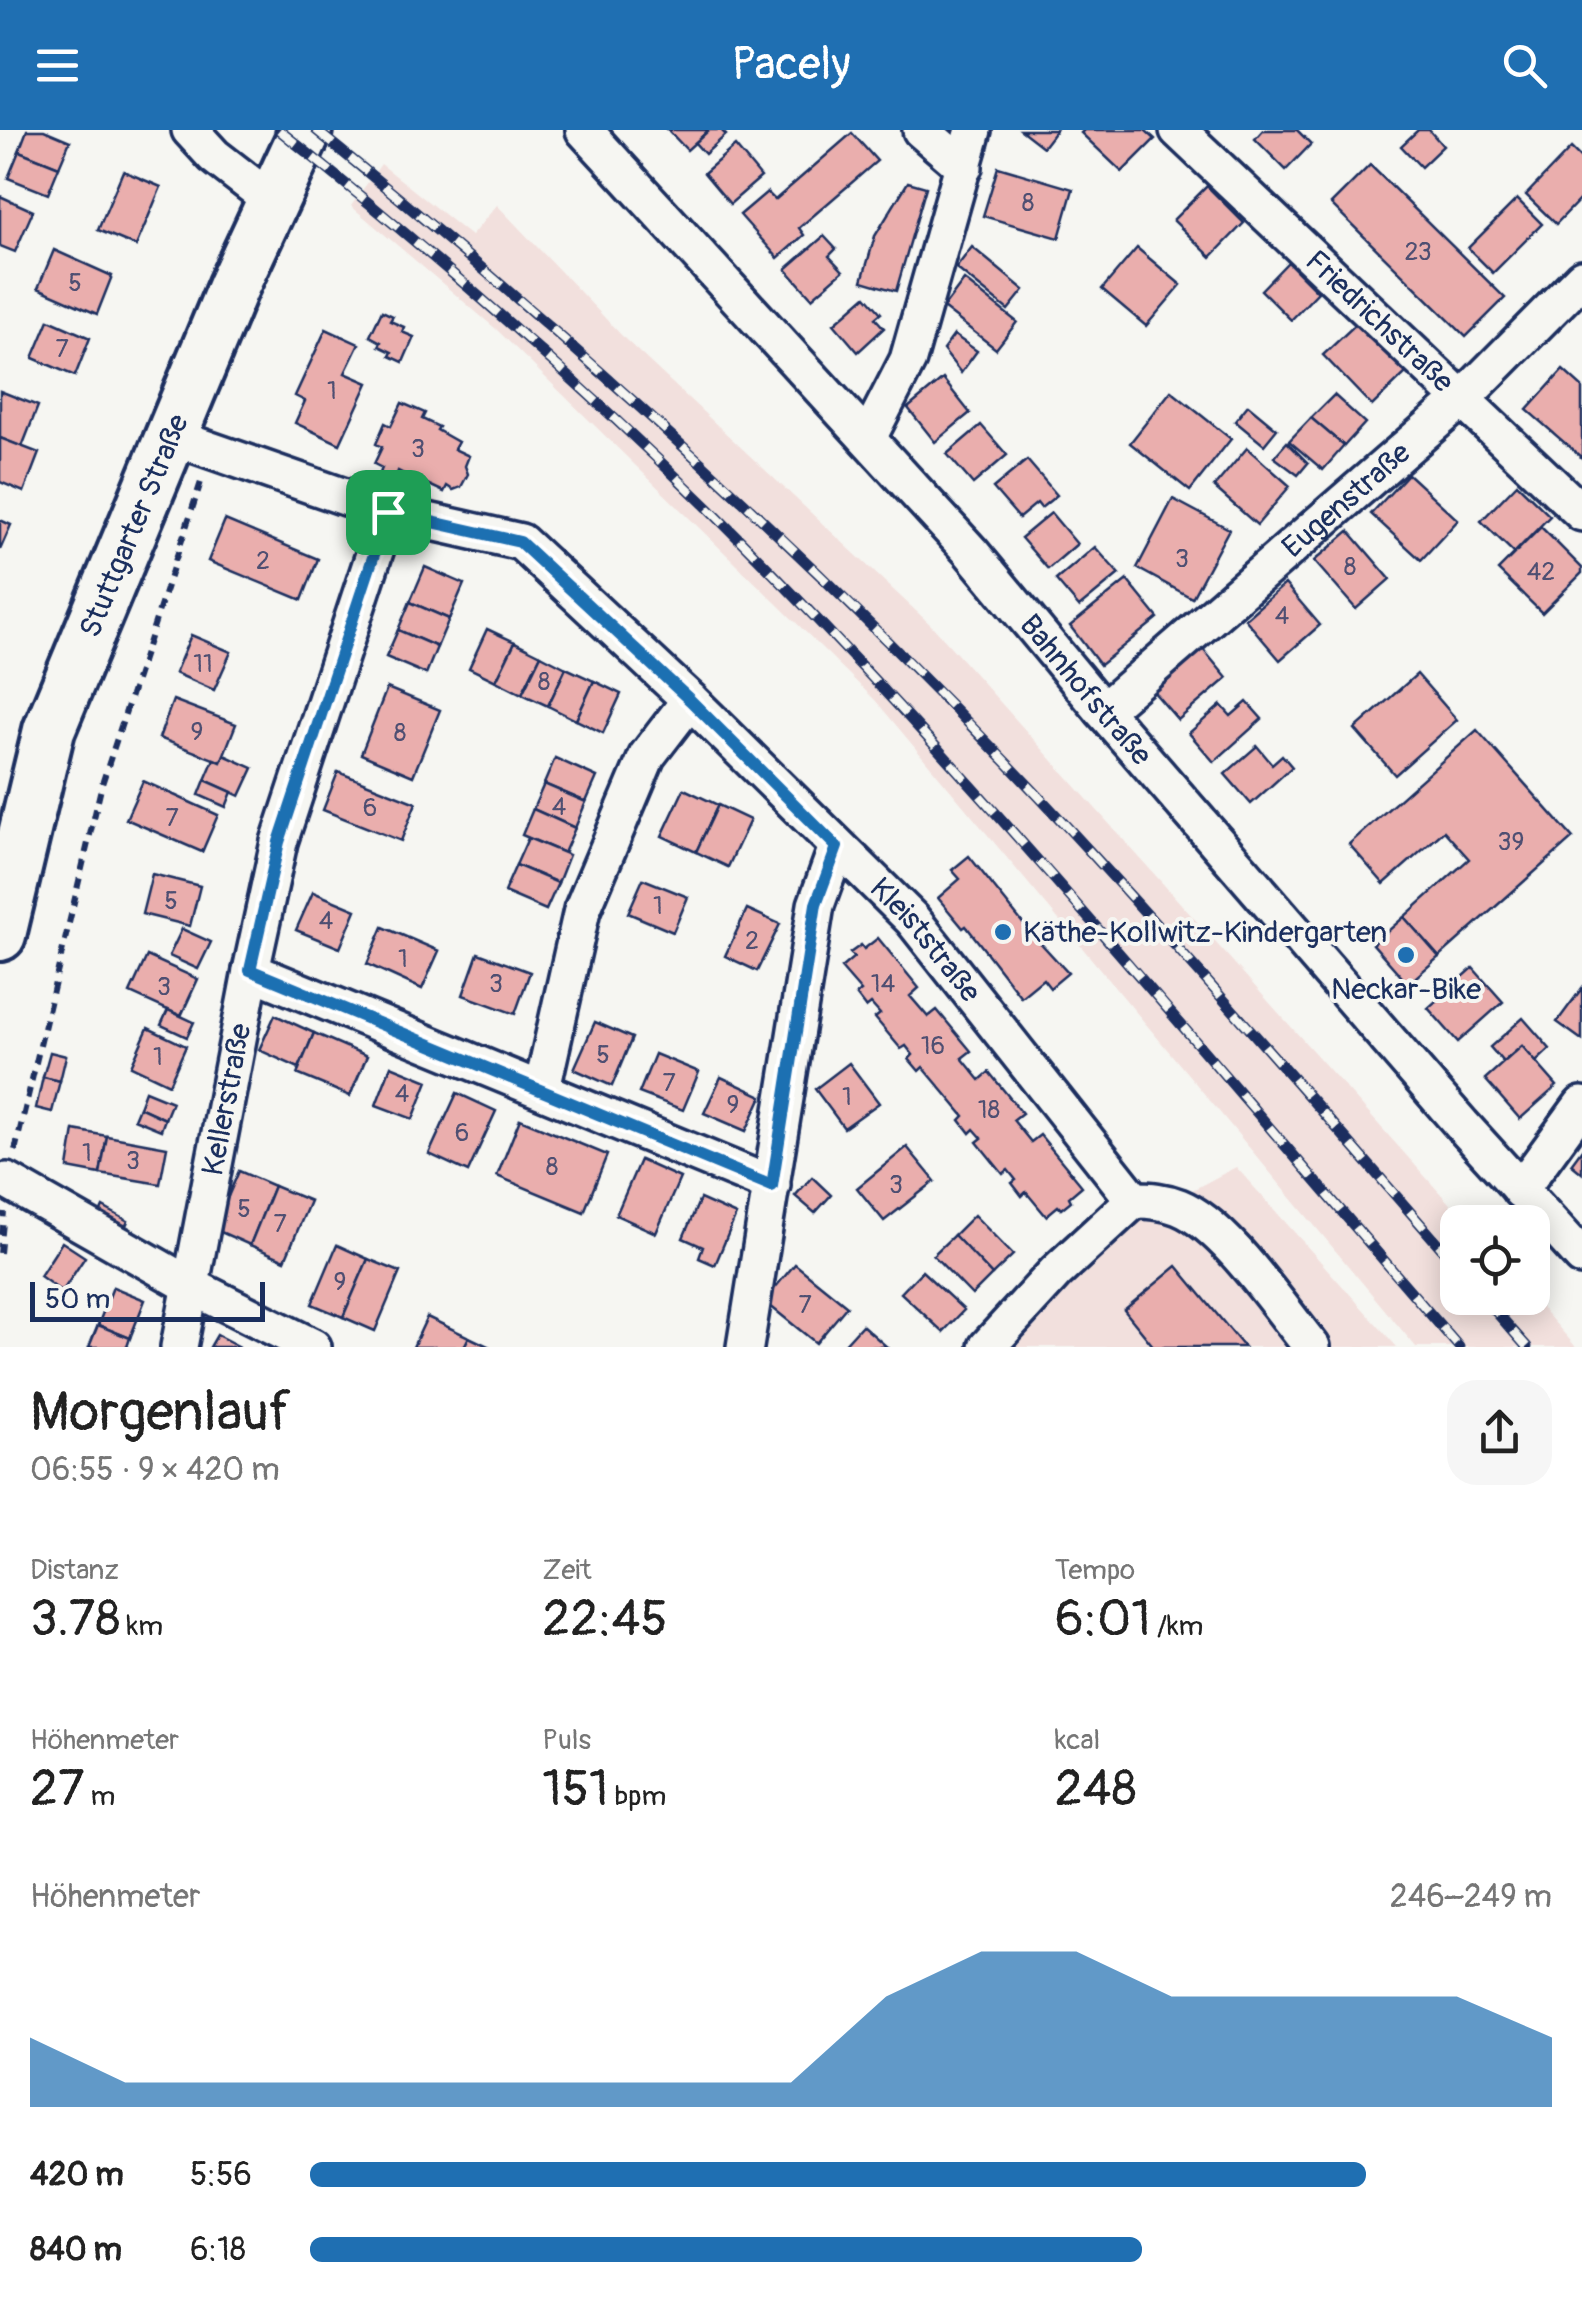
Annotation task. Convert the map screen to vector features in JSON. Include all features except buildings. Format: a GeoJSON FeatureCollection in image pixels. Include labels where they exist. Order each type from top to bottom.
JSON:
{"type":"FeatureCollection","features":[{"type":"Feature","properties":{"kind":"street"},"geometry":{"type":"LineString","coordinates":[[190,130],[214,156],[272,201]]}},
{"type":"Feature","properties":{"kind":"street","name":"Stuttgarter Straße"},"geometry":{"type":"LineString","coordinates":[[0,935],[49,730],[190,443],[272,201],[306,130]]}},
{"type":"Feature","properties":{"kind":"street","name":"Bahnhofstraße"},"geometry":{"type":"LineString","coordinates":[[584,130],[972,552],[1103,711],[1582,1257]]}},
{"type":"Feature","properties":{"kind":"street"},"geometry":{"type":"LineString","coordinates":[[920,130],[964,167]]}},
{"type":"Feature","properties":{"kind":"street"},"geometry":{"type":"LineString","coordinates":[[868,438],[908,360],[973,130]]}},
{"type":"Feature","properties":{"kind":"street","name":"Friedrichstraße"},"geometry":{"type":"LineString","coordinates":[[1178,130],[1582,512]]}},
{"type":"Feature","properties":{"kind":"street","name":"Eugenstraße"},"geometry":{"type":"LineString","coordinates":[[1103,711],[1461,400],[1582,278]]}},
{"type":"Feature","properties":{"kind":"street","name":"Kleiststraße"},"geometry":{"type":"LineString","coordinates":[[190,443],[388,512],[520,542],[690,700],[912,919],[1134,1200]]}},
{"type":"Feature","properties":{"kind":"street","name":"Kellerstraße"},"geometry":{"type":"LineString","coordinates":[[179,1347],[250,970],[279,842],[388,512]]}},
{"type":"Feature","properties":{"kind":"street"},"geometry":{"type":"LineString","coordinates":[[542,1089],[582,910],[647,756],[690,700]]}},
{"type":"Feature","properties":{"kind":"street"},"geometry":{"type":"LineString","coordinates":[[745,1347],[816,904],[837,847]]}},
{"type":"Feature","properties":{"kind":"street"},"geometry":{"type":"LineString","coordinates":[[250,970],[772,1186]]}},
{"type":"Feature","properties":{"kind":"street"},"geometry":{"type":"LineString","coordinates":[[1520,1190],[1582,1106]]}},
{"type":"Feature","properties":{"kind":"street"},"geometry":{"type":"LineString","coordinates":[[7,1181],[192,1287],[313,1347]]}},
{"type":"Feature","properties":{"kind":"street"},"geometry":{"type":"LineString","coordinates":[[987,1347],[1056,1272],[1134,1200],[1160,1200],[1184,1209],[1216,1233],[1312,1347]]}},
{"type":"Feature","properties":{"kind":"path"},"geometry":{"type":"LineString","coordinates":[[0,1254],[7,1181],[102,784],[190,443]]}},
{"type":"Feature","properties":{"kind":"shaded area"},"geometry":{"type":"Polygon","coordinates":[[[381,164],[471,236],[497,205],[626,340],[932,626],[1451,1205],[1440,1205],[1440,1315],[1548,1315],[1576,1347],[1416,1347],[875,700],[496,329],[351,206],[381,164]]]}},
{"type":"Feature","properties":{"kind":"shaded area"},"geometry":{"type":"Polygon","coordinates":[[[1236,1167],[1397,1347],[986,1347],[1096,1241],[1236,1167]]]}},
{"type":"Feature","properties":{"kind":"railway"},"geometry":{"type":"LineString","coordinates":[[279,130],[552,361],[657,458],[807,608],[998,815],[1459,1347]]}},
{"type":"Feature","properties":{"kind":"railway"},"geometry":{"type":"LineString","coordinates":[[316,130],[610,380],[891,645],[1070,830],[1440,1246]]}},
{"type":"Feature","properties":{"kind":"railway"},"geometry":{"type":"LineString","coordinates":[[1499,1315],[1527,1347]]}},
{"type":"Feature","properties":{"kind":"place","name":"Käthe-Kollwitz-Kindergarten"},"geometry":{"type":"Point","coordinates":[1003,932]}},
{"type":"Feature","properties":{"kind":"place","name":"Neckar-Bike"},"geometry":{"type":"Point","coordinates":[1406,955]}},
{"type":"Feature","properties":{"kind":"route"},"geometry":{"type":"LineString","coordinates":[[388,512],[520,542],[690,700],[837,847],[816,904],[772,1186],[250,970],[279,842],[388,512]]}}]}
